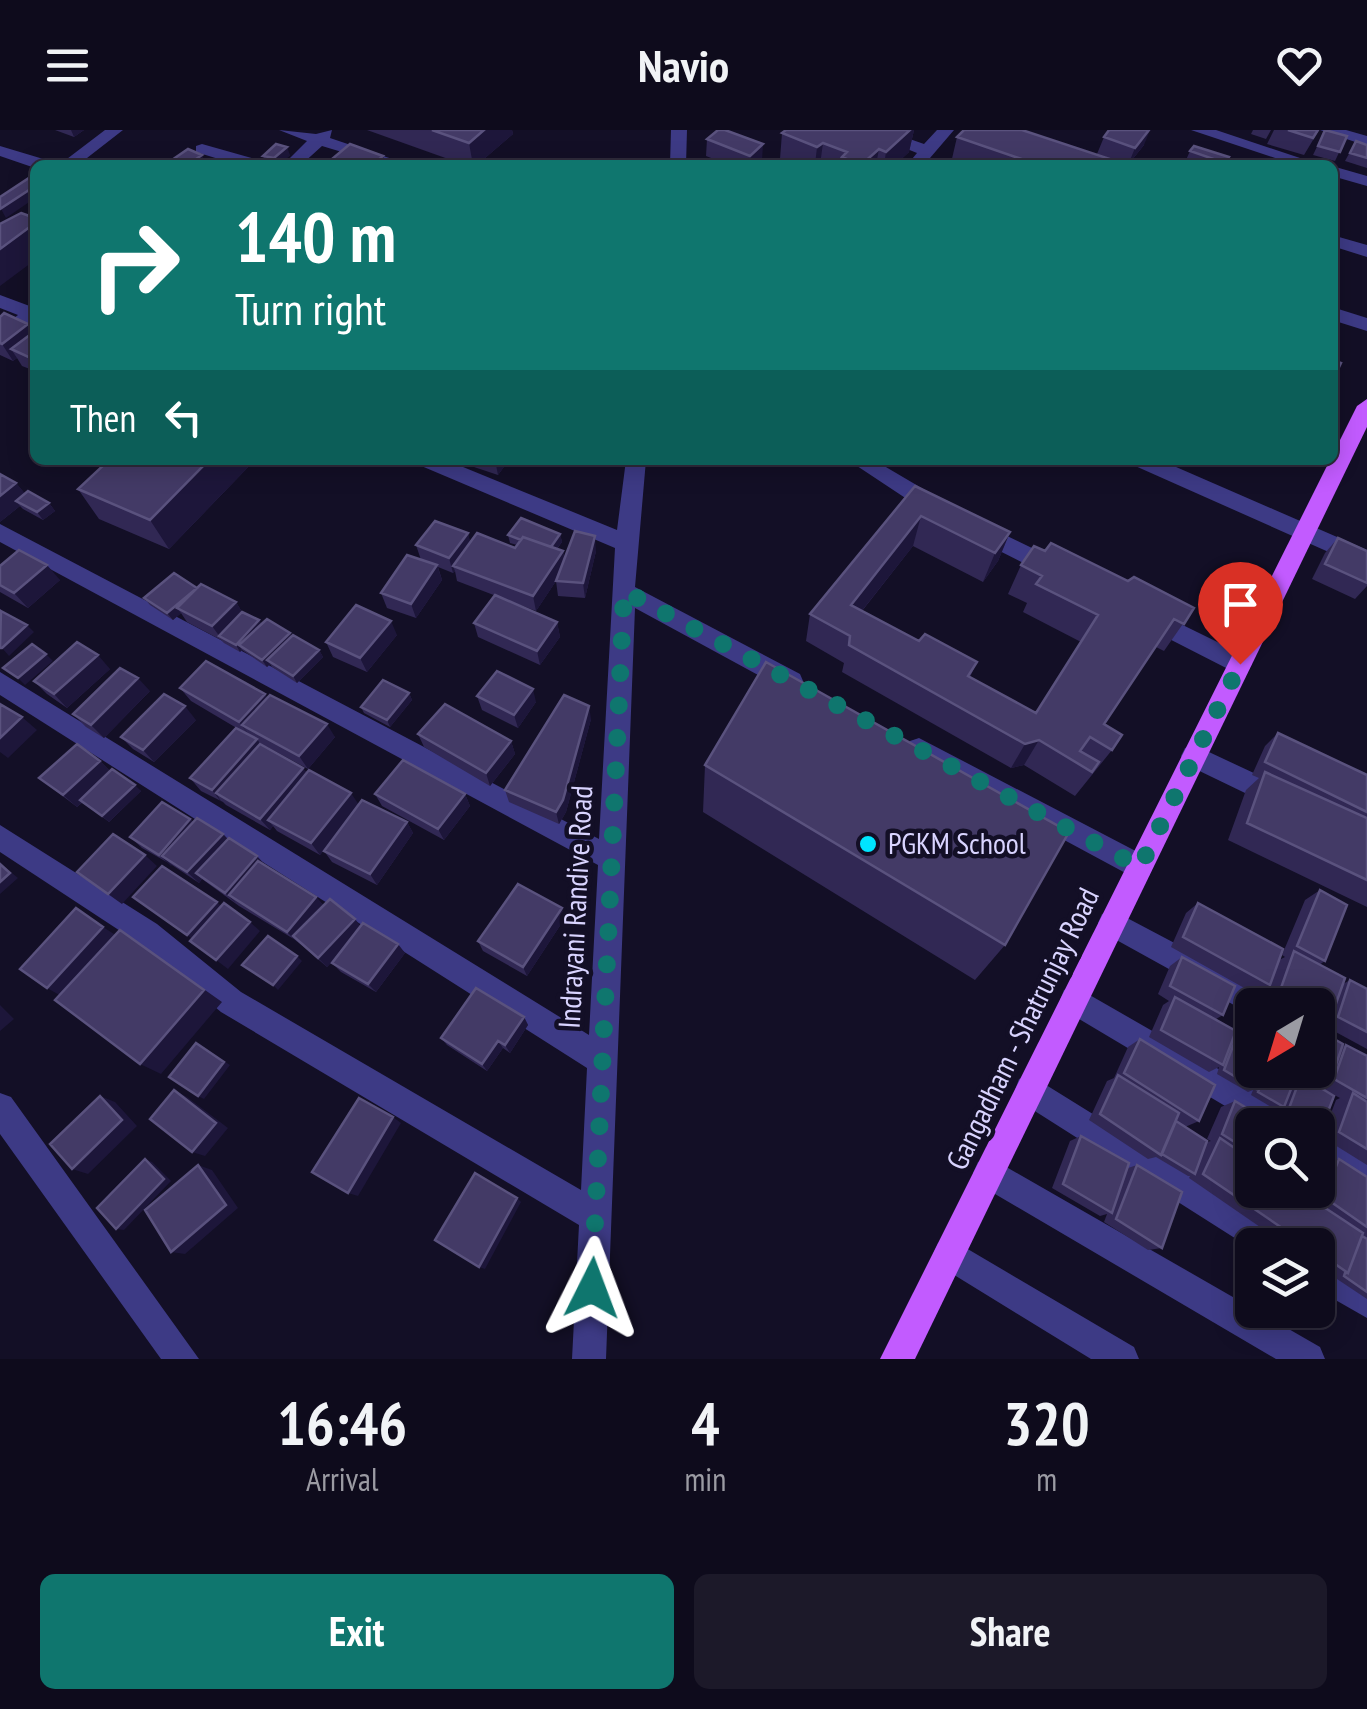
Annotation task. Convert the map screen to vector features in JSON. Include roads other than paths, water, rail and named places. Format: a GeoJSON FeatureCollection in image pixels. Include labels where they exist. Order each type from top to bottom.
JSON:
{"type":"FeatureCollection","features":[{"type":"Feature","properties":{"kind":"main road","name":"Gangadham - Shatrunjay Road"},"geometry":{"type":"LineString","coordinates":[[897,1359],[1366,410]]}},
{"type":"Feature","properties":{"kind":"street"},"geometry":{"type":"LineString","coordinates":[[74,160],[115,130]]}},
{"type":"Feature","properties":{"kind":"street"},"geometry":{"type":"LineString","coordinates":[[287,130],[324,135],[389,160]]}},
{"type":"Feature","properties":{"kind":"street"},"geometry":{"type":"LineString","coordinates":[[678,160],[680,130]]}},
{"type":"Feature","properties":{"kind":"street"},"geometry":{"type":"LineString","coordinates":[[868,130],[928,150]]}},
{"type":"Feature","properties":{"kind":"street"},"geometry":{"type":"LineString","coordinates":[[919,160],[946,130]]}},
{"type":"Feature","properties":{"kind":"street"},"geometry":{"type":"LineString","coordinates":[[1198,130],[1297,160]]}},
{"type":"Feature","properties":{"kind":"street"},"geometry":{"type":"LineString","coordinates":[[1328,130],[1367,141]]}},
{"type":"Feature","properties":{"kind":"street"},"geometry":{"type":"LineString","coordinates":[[297,160],[324,135]]}},
{"type":"Feature","properties":{"kind":"street"},"geometry":{"type":"LineString","coordinates":[[202,149],[239,160]]}},
{"type":"Feature","properties":{"kind":"street"},"geometry":{"type":"LineString","coordinates":[[0,151],[30,161]]}},
{"type":"Feature","properties":{"kind":"street"},"geometry":{"type":"LineString","coordinates":[[1338,173],[1367,182]]}},
{"type":"Feature","properties":{"kind":"street"},"geometry":{"type":"LineString","coordinates":[[1338,242],[1367,251]]}},
{"type":"Feature","properties":{"kind":"street"},"geometry":{"type":"LineString","coordinates":[[0,301],[30,312]]}},
{"type":"Feature","properties":{"kind":"street"},"geometry":{"type":"LineString","coordinates":[[1338,315],[1367,325]]}},
{"type":"Feature","properties":{"kind":"street"},"geometry":{"type":"LineString","coordinates":[[0,338],[30,317]]}},
{"type":"Feature","properties":{"kind":"street"},"geometry":{"type":"LineString","coordinates":[[438,465],[626,543]]}},
{"type":"Feature","properties":{"kind":"street","name":"Indrayani Randive Road"},"geometry":{"type":"LineString","coordinates":[[589,1359],[626,543],[635,465]]}},
{"type":"Feature","properties":{"kind":"street"},"geometry":{"type":"LineString","coordinates":[[866,465],[924,502],[1076,580]]}},
{"type":"Feature","properties":{"kind":"street"},"geometry":{"type":"LineString","coordinates":[[1151,465],[1367,560]]}},
{"type":"Feature","properties":{"kind":"street"},"geometry":{"type":"LineString","coordinates":[[0,532],[612,858]]}},
{"type":"Feature","properties":{"kind":"street"},"geometry":{"type":"LineString","coordinates":[[624,591],[807,689]]}},
{"type":"Feature","properties":{"kind":"street"},"geometry":{"type":"LineString","coordinates":[[1126,606],[1240,664]]}},
{"type":"Feature","properties":{"kind":"street"},"geometry":{"type":"LineString","coordinates":[[0,682],[600,1059]]}},
{"type":"Feature","properties":{"kind":"street"},"geometry":{"type":"LineString","coordinates":[[894,735],[1140,867]]}},
{"type":"Feature","properties":{"kind":"street"},"geometry":{"type":"LineString","coordinates":[[1194,756],[1298,806]]}},
{"type":"Feature","properties":{"kind":"street"},"geometry":{"type":"LineString","coordinates":[[0,837],[147,933],[231,1002],[596,1217]]}},
{"type":"Feature","properties":{"kind":"street"},"geometry":{"type":"LineString","coordinates":[[1112,923],[1235,990]]}},
{"type":"Feature","properties":{"kind":"street"},"geometry":{"type":"LineString","coordinates":[[1074,1000],[1257,1108]]}},
{"type":"Feature","properties":{"kind":"street"},"geometry":{"type":"LineString","coordinates":[[1030,1090],[1249,1228]]}},
{"type":"Feature","properties":{"kind":"street"},"geometry":{"type":"LineString","coordinates":[[0,1108],[182,1359]]}},
{"type":"Feature","properties":{"kind":"street"},"geometry":{"type":"LineString","coordinates":[[1335,1154],[1367,1173]]}},
{"type":"Feature","properties":{"kind":"street"},"geometry":{"type":"LineString","coordinates":[[989,1173],[1308,1359]]}},
{"type":"Feature","properties":{"kind":"street"},"geometry":{"type":"LineString","coordinates":[[949,1254],[1122,1359]]}},
{"type":"Feature","properties":{"kind":"street"},"geometry":{"type":"LineString","coordinates":[[1335,1282],[1367,1302]]}},
{"type":"Feature","properties":{"kind":"place","name":"PGKM School"},"geometry":{"type":"Point","coordinates":[868,844]}}]}
